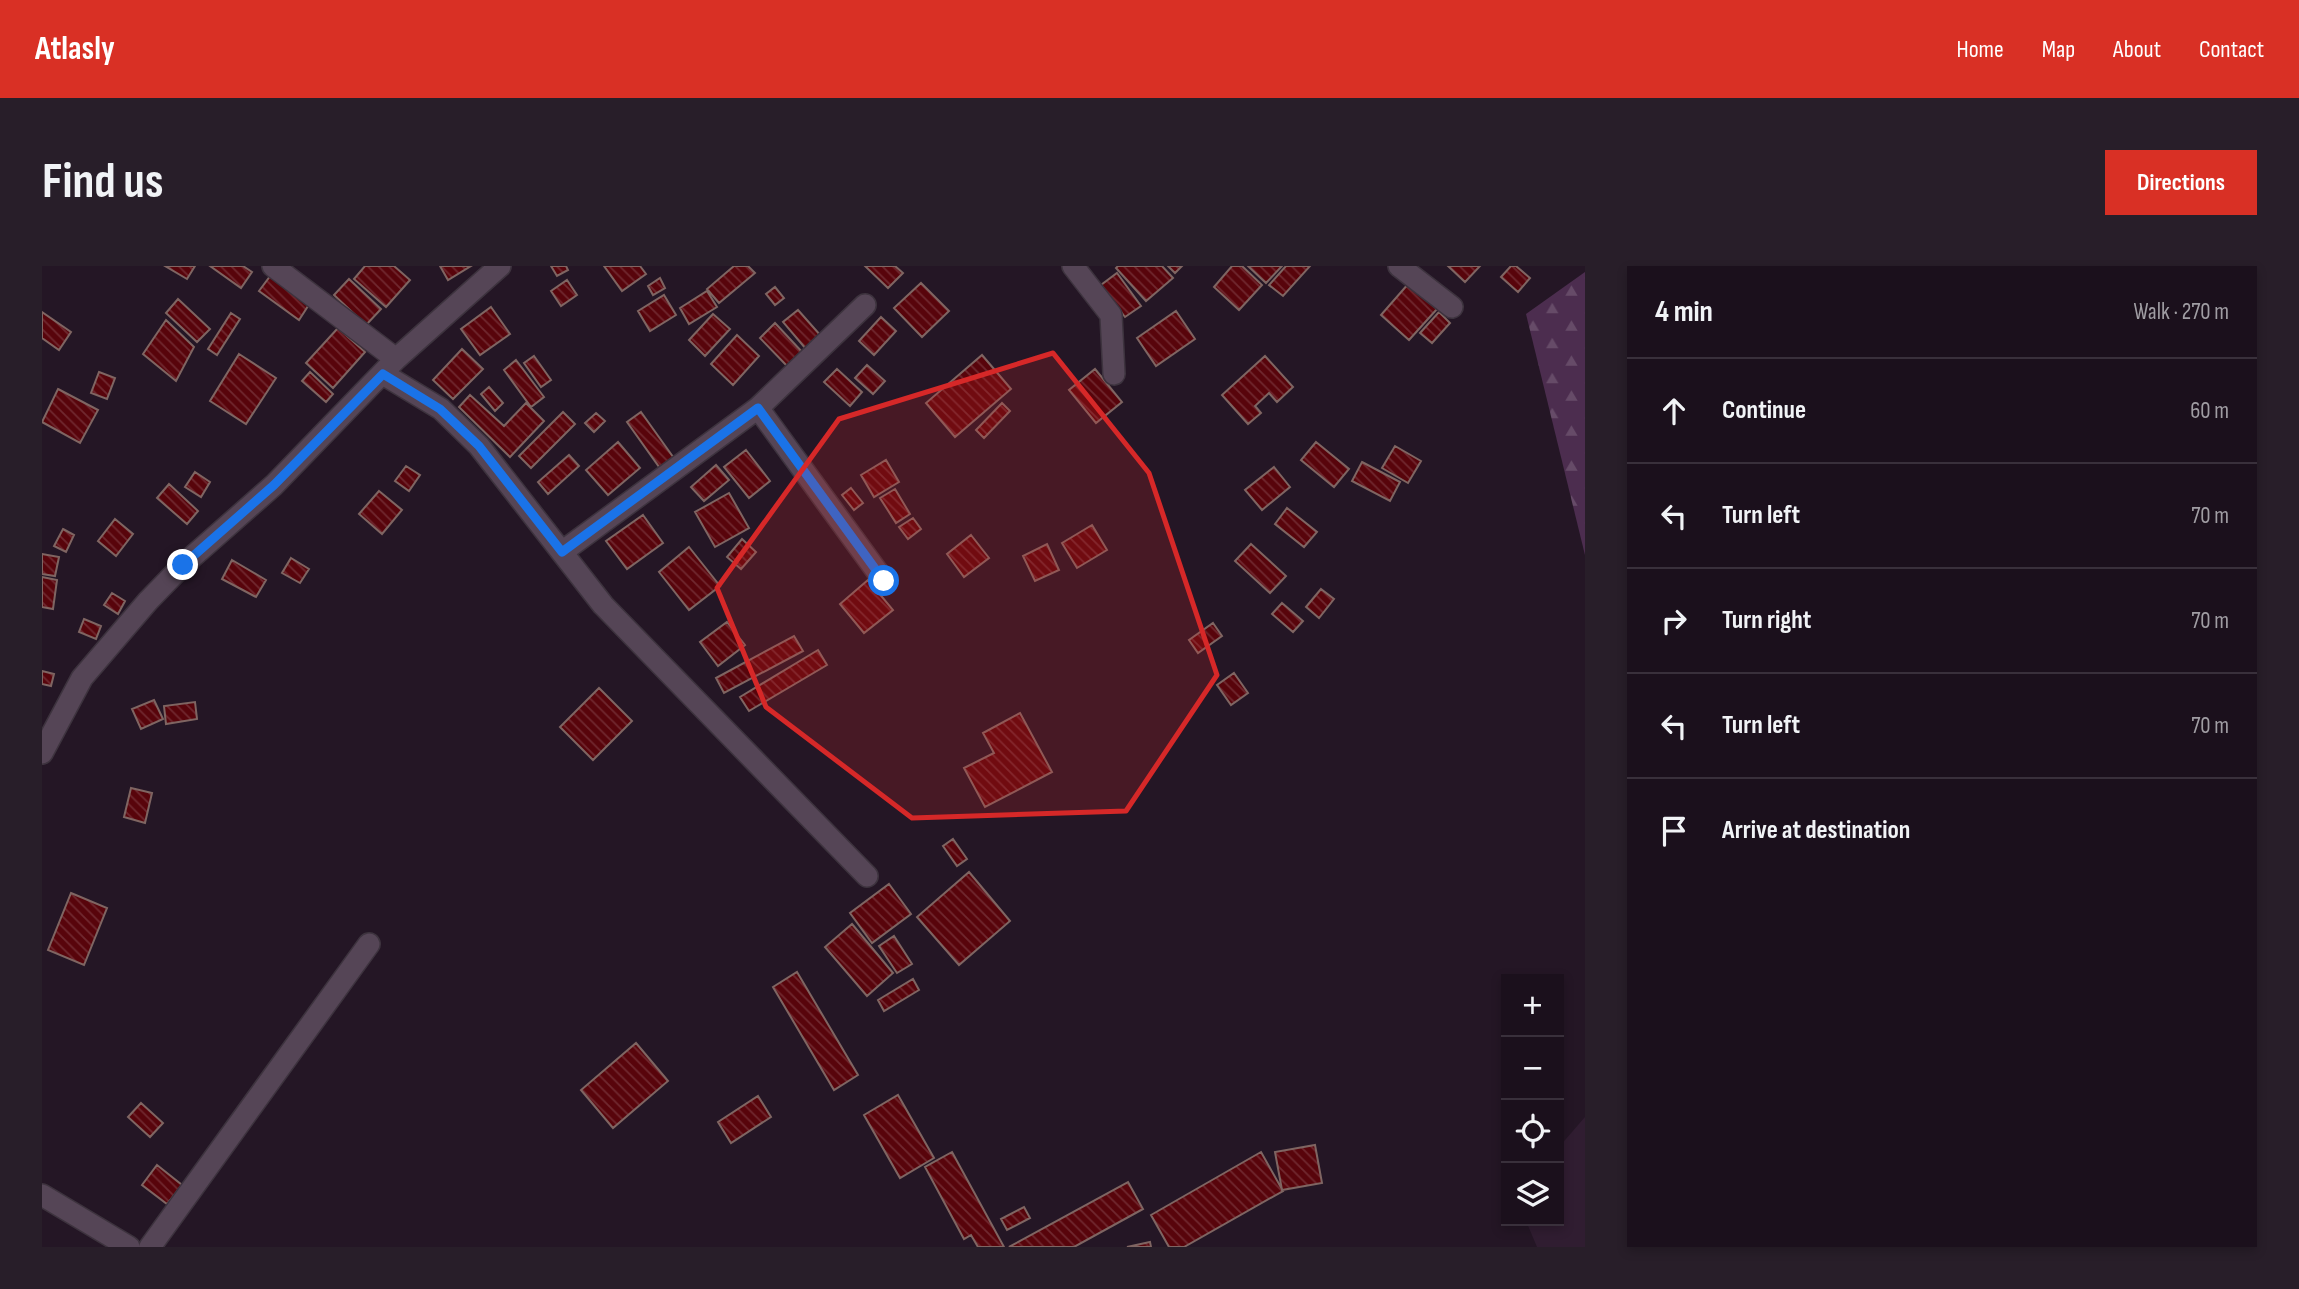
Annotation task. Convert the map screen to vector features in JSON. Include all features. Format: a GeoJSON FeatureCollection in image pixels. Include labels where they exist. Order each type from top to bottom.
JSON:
{"type":"FeatureCollection","features":[{"type":"Feature","properties":{"kind":"street"},"geometry":{"type":"LineString","coordinates":[[273,266],[440,409],[479,446],[603,605],[867,876]]}},
{"type":"Feature","properties":{"kind":"street"},"geometry":{"type":"LineString","coordinates":[[42,753],[82,678],[148,601],[183,565],[274,485],[390,366],[500,266]]}},
{"type":"Feature","properties":{"kind":"street"},"geometry":{"type":"LineString","coordinates":[[1073,266],[1111,315],[1114,374]]}},
{"type":"Feature","properties":{"kind":"street"},"geometry":{"type":"LineString","coordinates":[[1399,266],[1452,307]]}},
{"type":"Feature","properties":{"kind":"street"},"geometry":{"type":"LineString","coordinates":[[562,552],[758,408],[865,305]]}},
{"type":"Feature","properties":{"kind":"street"},"geometry":{"type":"LineString","coordinates":[[758,408],[884,581]]}},
{"type":"Feature","properties":{"kind":"street"},"geometry":{"type":"LineString","coordinates":[[150,1247],[369,944]]}},
{"type":"Feature","properties":{"kind":"street"},"geometry":{"type":"LineString","coordinates":[[42,1195],[129,1247]]}},
{"type":"Feature","properties":{"kind":"highlighted area"},"geometry":{"type":"Polygon","coordinates":[[[1053,353],[1149,473],[1217,675],[1126,811],[912,818],[766,707],[717,588],[839,419],[1053,353]]]}},
{"type":"Feature","properties":{"kind":"shaded area"},"geometry":{"type":"Polygon","coordinates":[[[1585,1117],[1585,1247],[1537,1247],[1528,1226],[1564,1226],[1564,1141],[1585,1117]]]}},
{"type":"Feature","properties":{"kind":"green space"},"geometry":{"type":"Polygon","coordinates":[[[1585,272],[1585,555],[1526,314],[1585,272]]]}},
{"type":"Feature","properties":{"kind":"building"},"geometry":{"type":"Polygon","coordinates":[[[165,266],[195,266],[187,279],[165,266]]]}},
{"type":"Feature","properties":{"kind":"building"},"geometry":{"type":"Polygon","coordinates":[[[210,266],[243,266],[252,272],[241,288],[210,266]]]}},
{"type":"Feature","properties":{"kind":"building"},"geometry":{"type":"Polygon","coordinates":[[[365,266],[394,266],[410,280],[386,307],[354,279],[365,266]]]}},
{"type":"Feature","properties":{"kind":"building"},"geometry":{"type":"Polygon","coordinates":[[[440,266],[471,266],[448,280],[440,266]]]}},
{"type":"Feature","properties":{"kind":"building"},"geometry":{"type":"Polygon","coordinates":[[[551,266],[566,266],[568,270],[557,276],[551,266]]]}},
{"type":"Feature","properties":{"kind":"building"},"geometry":{"type":"Polygon","coordinates":[[[604,266],[640,266],[646,274],[622,291],[604,266]]]}},
{"type":"Feature","properties":{"kind":"building"},"geometry":{"type":"Polygon","coordinates":[[[734,266],[748,266],[755,273],[719,303],[707,289],[734,266]]]}},
{"type":"Feature","properties":{"kind":"building"},"geometry":{"type":"Polygon","coordinates":[[[865,266],[895,266],[903,273],[888,288],[865,266]]]}},
{"type":"Feature","properties":{"kind":"building"},"geometry":{"type":"Polygon","coordinates":[[[1162,266],[1173,278],[1146,301],[1116,268],[1162,266]]]}},
{"type":"Feature","properties":{"kind":"building"},"geometry":{"type":"Polygon","coordinates":[[[1168,266],[1182,266],[1175,273],[1168,266]]]}},
{"type":"Feature","properties":{"kind":"building"},"geometry":{"type":"Polygon","coordinates":[[[1232,266],[1242,266],[1262,285],[1239,310],[1214,287],[1232,266]]]}},
{"type":"Feature","properties":{"kind":"building"},"geometry":{"type":"Polygon","coordinates":[[[1248,266],[1282,266],[1266,283],[1248,266]]]}},
{"type":"Feature","properties":{"kind":"building"},"geometry":{"type":"Polygon","coordinates":[[[1286,266],[1310,266],[1283,296],[1269,285],[1286,266]]]}},
{"type":"Feature","properties":{"kind":"building"},"geometry":{"type":"Polygon","coordinates":[[[1448,266],[1480,266],[1465,282],[1448,266]]]}},
{"type":"Feature","properties":{"kind":"building"},"geometry":{"type":"Polygon","coordinates":[[[1511,266],[1516,266],[1530,278],[1518,292],[1501,277],[1511,266]]]}},
{"type":"Feature","properties":{"kind":"building"},"geometry":{"type":"Polygon","coordinates":[[[1117,273],[1141,306],[1125,317],[1101,285],[1117,273]]]}},
{"type":"Feature","properties":{"kind":"building"},"geometry":{"type":"Polygon","coordinates":[[[271,275],[310,303],[299,320],[259,291],[271,275]]]}},
{"type":"Feature","properties":{"kind":"building"},"geometry":{"type":"Polygon","coordinates":[[[660,278],[665,288],[653,295],[648,286],[660,278]]]}},
{"type":"Feature","properties":{"kind":"building"},"geometry":{"type":"Polygon","coordinates":[[[349,279],[381,309],[366,325],[334,295],[349,279]]]}},
{"type":"Feature","properties":{"kind":"building"},"geometry":{"type":"Polygon","coordinates":[[[567,280],[577,295],[561,306],[551,291],[567,280]]]}},
{"type":"Feature","properties":{"kind":"building"},"geometry":{"type":"Polygon","coordinates":[[[921,283],[949,311],[922,337],[894,308],[921,283]]]}},
{"type":"Feature","properties":{"kind":"building"},"geometry":{"type":"Polygon","coordinates":[[[1409,283],[1437,309],[1409,340],[1381,315],[1409,283]]]}},
{"type":"Feature","properties":{"kind":"building"},"geometry":{"type":"Polygon","coordinates":[[[775,287],[784,298],[775,305],[766,294],[775,287]]]}},
{"type":"Feature","properties":{"kind":"building"},"geometry":{"type":"Polygon","coordinates":[[[707,291],[717,307],[689,324],[680,308],[707,291]]]}},
{"type":"Feature","properties":{"kind":"building"},"geometry":{"type":"Polygon","coordinates":[[[664,295],[676,315],[650,331],[638,311],[664,295]]]}},
{"type":"Feature","properties":{"kind":"building"},"geometry":{"type":"Polygon","coordinates":[[[178,299],[210,329],[197,342],[166,313],[178,299]]]}},
{"type":"Feature","properties":{"kind":"building"},"geometry":{"type":"Polygon","coordinates":[[[491,307],[510,334],[480,355],[461,329],[491,307]]]}},
{"type":"Feature","properties":{"kind":"building"},"geometry":{"type":"Polygon","coordinates":[[[798,310],[821,336],[806,349],[783,322],[798,310]]]}},
{"type":"Feature","properties":{"kind":"building"},"geometry":{"type":"Polygon","coordinates":[[[1176,311],[1195,339],[1156,366],[1137,338],[1176,311]]]}},
{"type":"Feature","properties":{"kind":"building"},"geometry":{"type":"Polygon","coordinates":[[[42,312],[71,332],[59,350],[42,338],[42,312]]]}},
{"type":"Feature","properties":{"kind":"building"},"geometry":{"type":"Polygon","coordinates":[[[1439,312],[1450,323],[1432,343],[1420,333],[1439,312]]]}},
{"type":"Feature","properties":{"kind":"building"},"geometry":{"type":"Polygon","coordinates":[[[231,313],[240,319],[217,355],[208,349],[231,313]]]}},
{"type":"Feature","properties":{"kind":"building"},"geometry":{"type":"Polygon","coordinates":[[[713,314],[730,329],[705,356],[689,340],[713,314]]]}},
{"type":"Feature","properties":{"kind":"building"},"geometry":{"type":"Polygon","coordinates":[[[881,317],[896,331],[874,355],[859,341],[881,317]]]}},
{"type":"Feature","properties":{"kind":"building"},"geometry":{"type":"Polygon","coordinates":[[[166,320],[194,347],[176,381],[143,354],[166,320]]]}},
{"type":"Feature","properties":{"kind":"building"},"geometry":{"type":"Polygon","coordinates":[[[775,323],[804,354],[789,368],[760,338],[775,323]]]}},
{"type":"Feature","properties":{"kind":"building"},"geometry":{"type":"Polygon","coordinates":[[[338,328],[365,352],[333,388],[306,363],[338,328]]]}},
{"type":"Feature","properties":{"kind":"building"},"geometry":{"type":"Polygon","coordinates":[[[737,335],[759,356],[733,385],[711,364],[737,335]]]}},
{"type":"Feature","properties":{"kind":"building"},"geometry":{"type":"Polygon","coordinates":[[[462,349],[483,369],[453,399],[433,380],[462,349]]]}},
{"type":"Feature","properties":{"kind":"building"},"geometry":{"type":"Polygon","coordinates":[[[239,354],[276,378],[246,424],[210,401],[239,354]]]}},
{"type":"Feature","properties":{"kind":"building"},"geometry":{"type":"Polygon","coordinates":[[[982,355],[1011,389],[955,437],[926,403],[982,355]]]}},
{"type":"Feature","properties":{"kind":"building"},"geometry":{"type":"Polygon","coordinates":[[[534,356],[551,380],[541,387],[524,363],[534,356]]]}},
{"type":"Feature","properties":{"kind":"building"},"geometry":{"type":"Polygon","coordinates":[[[1265,356],[1293,387],[1277,402],[1269,393],[1255,406],[1261,413],[1248,424],[1222,395],[1265,356]]]}},
{"type":"Feature","properties":{"kind":"building"},"geometry":{"type":"Polygon","coordinates":[[[516,360],[544,397],[531,407],[504,370],[516,360]]]}},
{"type":"Feature","properties":{"kind":"building"},"geometry":{"type":"Polygon","coordinates":[[[867,365],[885,381],[873,394],[855,378],[867,365]]]}},
{"type":"Feature","properties":{"kind":"building"},"geometry":{"type":"Polygon","coordinates":[[[837,369],[862,392],[850,406],[824,382],[837,369]]]}},
{"type":"Feature","properties":{"kind":"building"},"geometry":{"type":"Polygon","coordinates":[[[1095,369],[1122,402],[1096,423],[1069,390],[1095,369]]]}},
{"type":"Feature","properties":{"kind":"building"},"geometry":{"type":"Polygon","coordinates":[[[99,372],[115,378],[107,399],[91,393],[99,372]]]}},
{"type":"Feature","properties":{"kind":"building"},"geometry":{"type":"Polygon","coordinates":[[[310,372],[333,394],[326,402],[302,381],[310,372]]]}},
{"type":"Feature","properties":{"kind":"building"},"geometry":{"type":"Polygon","coordinates":[[[489,387],[503,403],[495,411],[481,394],[489,387]]]}},
{"type":"Feature","properties":{"kind":"building"},"geometry":{"type":"Polygon","coordinates":[[[58,389],[98,410],[80,443],[42,422],[58,389]]]}},
{"type":"Feature","properties":{"kind":"building"},"geometry":{"type":"Polygon","coordinates":[[[470,395],[504,426],[526,403],[544,421],[510,457],[459,407],[470,395]]]}},
{"type":"Feature","properties":{"kind":"building"},"geometry":{"type":"Polygon","coordinates":[[[1002,403],[1010,411],[984,438],[976,430],[1002,403]]]}},
{"type":"Feature","properties":{"kind":"building"},"geometry":{"type":"Polygon","coordinates":[[[563,412],[575,424],[531,468],[519,456],[563,412]]]}},
{"type":"Feature","properties":{"kind":"building"},"geometry":{"type":"Polygon","coordinates":[[[641,412],[676,461],[662,471],[627,422],[641,412]]]}},
{"type":"Feature","properties":{"kind":"building"},"geometry":{"type":"Polygon","coordinates":[[[596,413],[605,421],[594,432],[585,423],[596,413]]]}},
{"type":"Feature","properties":{"kind":"building"},"geometry":{"type":"Polygon","coordinates":[[[618,442],[640,468],[608,495],[586,470],[618,442]]]}},
{"type":"Feature","properties":{"kind":"building"},"geometry":{"type":"Polygon","coordinates":[[[1316,442],[1349,469],[1334,487],[1301,460],[1316,442]]]}},
{"type":"Feature","properties":{"kind":"building"},"geometry":{"type":"Polygon","coordinates":[[[1395,446],[1421,461],[1408,483],[1382,468],[1395,446]]]}},
{"type":"Feature","properties":{"kind":"building"},"geometry":{"type":"Polygon","coordinates":[[[746,450],[770,481],[749,498],[724,467],[746,450]]]}},
{"type":"Feature","properties":{"kind":"building"},"geometry":{"type":"Polygon","coordinates":[[[569,455],[579,466],[548,494],[538,482],[569,455]]]}},
{"type":"Feature","properties":{"kind":"building"},"geometry":{"type":"Polygon","coordinates":[[[886,460],[899,482],[874,497],[861,475],[886,460]]]}},
{"type":"Feature","properties":{"kind":"building"},"geometry":{"type":"Polygon","coordinates":[[[1362,462],[1400,482],[1390,501],[1352,481],[1362,462]]]}},
{"type":"Feature","properties":{"kind":"building"},"geometry":{"type":"Polygon","coordinates":[[[716,465],[729,480],[704,501],[691,487],[716,465]]]}},
{"type":"Feature","properties":{"kind":"building"},"geometry":{"type":"Polygon","coordinates":[[[406,466],[420,475],[409,491],[395,481],[406,466]]]}},
{"type":"Feature","properties":{"kind":"building"},"geometry":{"type":"Polygon","coordinates":[[[1274,467],[1290,487],[1262,510],[1245,490],[1274,467]]]}},
{"type":"Feature","properties":{"kind":"building"},"geometry":{"type":"Polygon","coordinates":[[[195,472],[210,482],[201,497],[185,487],[195,472]]]}},
{"type":"Feature","properties":{"kind":"building"},"geometry":{"type":"Polygon","coordinates":[[[169,484],[198,511],[187,524],[157,498],[169,484]]]}},
{"type":"Feature","properties":{"kind":"building"},"geometry":{"type":"Polygon","coordinates":[[[851,488],[863,503],[854,510],[842,495],[851,488]]]}},
{"type":"Feature","properties":{"kind":"building"},"geometry":{"type":"Polygon","coordinates":[[[895,489],[910,514],[896,523],[880,498],[895,489]]]}},
{"type":"Feature","properties":{"kind":"building"},"geometry":{"type":"Polygon","coordinates":[[[379,491],[402,510],[382,534],[359,514],[379,491]]]}},
{"type":"Feature","properties":{"kind":"building"},"geometry":{"type":"Polygon","coordinates":[[[729,493],[749,528],[715,547],[695,512],[729,493]]]}},
{"type":"Feature","properties":{"kind":"building"},"geometry":{"type":"Polygon","coordinates":[[[1287,508],[1317,532],[1304,547],[1275,524],[1287,508]]]}},
{"type":"Feature","properties":{"kind":"building"},"geometry":{"type":"Polygon","coordinates":[[[643,515],[663,543],[627,569],[606,541],[643,515]]]}},
{"type":"Feature","properties":{"kind":"building"},"geometry":{"type":"Polygon","coordinates":[[[913,518],[921,529],[908,539],[899,527],[913,518]]]}},
{"type":"Feature","properties":{"kind":"building"},"geometry":{"type":"Polygon","coordinates":[[[115,519],[133,534],[116,556],[98,541],[115,519]]]}},
{"type":"Feature","properties":{"kind":"building"},"geometry":{"type":"Polygon","coordinates":[[[1092,525],[1107,550],[1077,568],[1062,543],[1092,525]]]}},
{"type":"Feature","properties":{"kind":"building"},"geometry":{"type":"Polygon","coordinates":[[[63,529],[74,535],[66,552],[54,546],[63,529]]]}},
{"type":"Feature","properties":{"kind":"building"},"geometry":{"type":"Polygon","coordinates":[[[971,535],[989,558],[964,577],[947,554],[971,535]]]}},
{"type":"Feature","properties":{"kind":"building"},"geometry":{"type":"Polygon","coordinates":[[[742,539],[756,552],[741,569],[727,557],[742,539]]]}},
{"type":"Feature","properties":{"kind":"building"},"geometry":{"type":"Polygon","coordinates":[[[1047,544],[1059,570],[1035,581],[1023,556],[1047,544]]]}},
{"type":"Feature","properties":{"kind":"building"},"geometry":{"type":"Polygon","coordinates":[[[1251,544],[1286,576],[1270,593],[1235,561],[1251,544]]]}},
{"type":"Feature","properties":{"kind":"building"},"geometry":{"type":"Polygon","coordinates":[[[689,547],[720,586],[689,610],[659,572],[689,547]]]}},
{"type":"Feature","properties":{"kind":"building"},"geometry":{"type":"Polygon","coordinates":[[[42,554],[59,557],[55,576],[42,574],[42,554]]]}},
{"type":"Feature","properties":{"kind":"building"},"geometry":{"type":"Polygon","coordinates":[[[291,558],[309,569],[300,583],[282,573],[291,558]]]}},
{"type":"Feature","properties":{"kind":"building"},"geometry":{"type":"Polygon","coordinates":[[[232,560],[266,580],[256,597],[222,579],[232,560]]]}},
{"type":"Feature","properties":{"kind":"building"},"geometry":{"type":"Polygon","coordinates":[[[42,577],[57,580],[53,609],[42,607],[42,577]]]}},
{"type":"Feature","properties":{"kind":"building"},"geometry":{"type":"Polygon","coordinates":[[[868,580],[893,610],[864,633],[840,604],[868,580]]]}},
{"type":"Feature","properties":{"kind":"building"},"geometry":{"type":"Polygon","coordinates":[[[1321,589],[1334,599],[1319,618],[1306,607],[1321,589]]]}},
{"type":"Feature","properties":{"kind":"building"},"geometry":{"type":"Polygon","coordinates":[[[112,593],[125,601],[118,614],[104,605],[112,593]]]}},
{"type":"Feature","properties":{"kind":"building"},"geometry":{"type":"Polygon","coordinates":[[[1282,603],[1303,621],[1293,632],[1272,614],[1282,603]]]}},
{"type":"Feature","properties":{"kind":"building"},"geometry":{"type":"Polygon","coordinates":[[[84,619],[101,626],[96,639],[79,632],[84,619]]]}},
{"type":"Feature","properties":{"kind":"building"},"geometry":{"type":"Polygon","coordinates":[[[727,622],[745,645],[718,666],[700,642],[727,622]]]}},
{"type":"Feature","properties":{"kind":"building"},"geometry":{"type":"Polygon","coordinates":[[[1213,623],[1222,636],[1198,653],[1189,640],[1213,623]]]}},
{"type":"Feature","properties":{"kind":"building"},"geometry":{"type":"Polygon","coordinates":[[[794,636],[803,651],[724,693],[716,678],[794,636]]]}},
{"type":"Feature","properties":{"kind":"building"},"geometry":{"type":"Polygon","coordinates":[[[818,650],[827,665],[749,711],[740,697],[818,650]]]}},
{"type":"Feature","properties":{"kind":"building"},"geometry":{"type":"Polygon","coordinates":[[[42,671],[54,674],[51,686],[42,684],[42,671]]]}},
{"type":"Feature","properties":{"kind":"building"},"geometry":{"type":"Polygon","coordinates":[[[1234,673],[1248,693],[1231,705],[1217,685],[1234,673]]]}},
{"type":"Feature","properties":{"kind":"building"},"geometry":{"type":"Polygon","coordinates":[[[599,688],[632,721],[593,760],[560,727],[599,688]]]}},
{"type":"Feature","properties":{"kind":"building"},"geometry":{"type":"Polygon","coordinates":[[[154,700],[163,719],[141,729],[132,709],[154,700]]]}},
{"type":"Feature","properties":{"kind":"building"},"geometry":{"type":"Polygon","coordinates":[[[195,702],[197,719],[166,724],[164,706],[195,702]]]}},
{"type":"Feature","properties":{"kind":"building"},"geometry":{"type":"Polygon","coordinates":[[[1020,713],[1052,772],[985,807],[964,768],[994,753],[983,733],[1020,713]]]}},
{"type":"Feature","properties":{"kind":"building"},"geometry":{"type":"Polygon","coordinates":[[[131,788],[152,793],[145,823],[124,817],[131,788]]]}},
{"type":"Feature","properties":{"kind":"building"},"geometry":{"type":"Polygon","coordinates":[[[953,839],[967,859],[957,866],[943,846],[953,839]]]}},
{"type":"Feature","properties":{"kind":"building"},"geometry":{"type":"Polygon","coordinates":[[[969,872],[1010,921],[959,965],[917,917],[969,872]]]}},
{"type":"Feature","properties":{"kind":"building"},"geometry":{"type":"Polygon","coordinates":[[[889,884],[911,914],[872,943],[850,913],[889,884]]]}},
{"type":"Feature","properties":{"kind":"building"},"geometry":{"type":"Polygon","coordinates":[[[71,893],[107,908],[84,965],[48,950],[71,893]]]}},
{"type":"Feature","properties":{"kind":"building"},"geometry":{"type":"Polygon","coordinates":[[[852,924],[893,973],[867,996],[825,947],[852,924]]]}},
{"type":"Feature","properties":{"kind":"building"},"geometry":{"type":"Polygon","coordinates":[[[894,936],[912,964],[897,973],[879,946],[894,936]]]}},
{"type":"Feature","properties":{"kind":"building"},"geometry":{"type":"Polygon","coordinates":[[[797,972],[858,1075],[834,1090],[773,987],[797,972]]]}},
{"type":"Feature","properties":{"kind":"building"},"geometry":{"type":"Polygon","coordinates":[[[913,979],[919,990],[884,1011],[878,1000],[913,979]]]}},
{"type":"Feature","properties":{"kind":"building"},"geometry":{"type":"Polygon","coordinates":[[[636,1043],[668,1081],[613,1128],[581,1090],[636,1043]]]}},
{"type":"Feature","properties":{"kind":"building"},"geometry":{"type":"Polygon","coordinates":[[[898,1095],[934,1158],[900,1178],[864,1115],[898,1095]]]}},
{"type":"Feature","properties":{"kind":"building"},"geometry":{"type":"Polygon","coordinates":[[[758,1096],[771,1117],[731,1143],[718,1122],[758,1096]]]}},
{"type":"Feature","properties":{"kind":"building"},"geometry":{"type":"Polygon","coordinates":[[[141,1103],[163,1123],[150,1137],[128,1117],[141,1103]]]}},
{"type":"Feature","properties":{"kind":"building"},"geometry":{"type":"Polygon","coordinates":[[[1315,1145],[1322,1183],[1282,1190],[1275,1152],[1315,1145]]]}},
{"type":"Feature","properties":{"kind":"building"},"geometry":{"type":"Polygon","coordinates":[[[952,1152],[1004,1247],[978,1247],[971,1235],[964,1239],[925,1167],[952,1152]]]}},
{"type":"Feature","properties":{"kind":"building"},"geometry":{"type":"Polygon","coordinates":[[[1261,1152],[1283,1191],[1184,1247],[1169,1247],[1151,1215],[1261,1152]]]}},
{"type":"Feature","properties":{"kind":"building"},"geometry":{"type":"Polygon","coordinates":[[[157,1165],[182,1185],[167,1204],[142,1185],[157,1165]]]}},
{"type":"Feature","properties":{"kind":"building"},"geometry":{"type":"Polygon","coordinates":[[[1128,1182],[1143,1209],[1074,1247],[1009,1247],[1128,1182]]]}},
{"type":"Feature","properties":{"kind":"building"},"geometry":{"type":"Polygon","coordinates":[[[1024,1207],[1030,1218],[1007,1230],[1001,1219],[1024,1207]]]}},
{"type":"Feature","properties":{"kind":"building"},"geometry":{"type":"Polygon","coordinates":[[[1150,1242],[1151,1247],[1127,1247],[1150,1242]]]}},
{"type":"Feature","properties":{"kind":"route"},"geometry":{"type":"LineString","coordinates":[[183,565],[274,485],[383,374],[440,409],[479,446],[562,552],[758,408],[884,581]]}}]}
